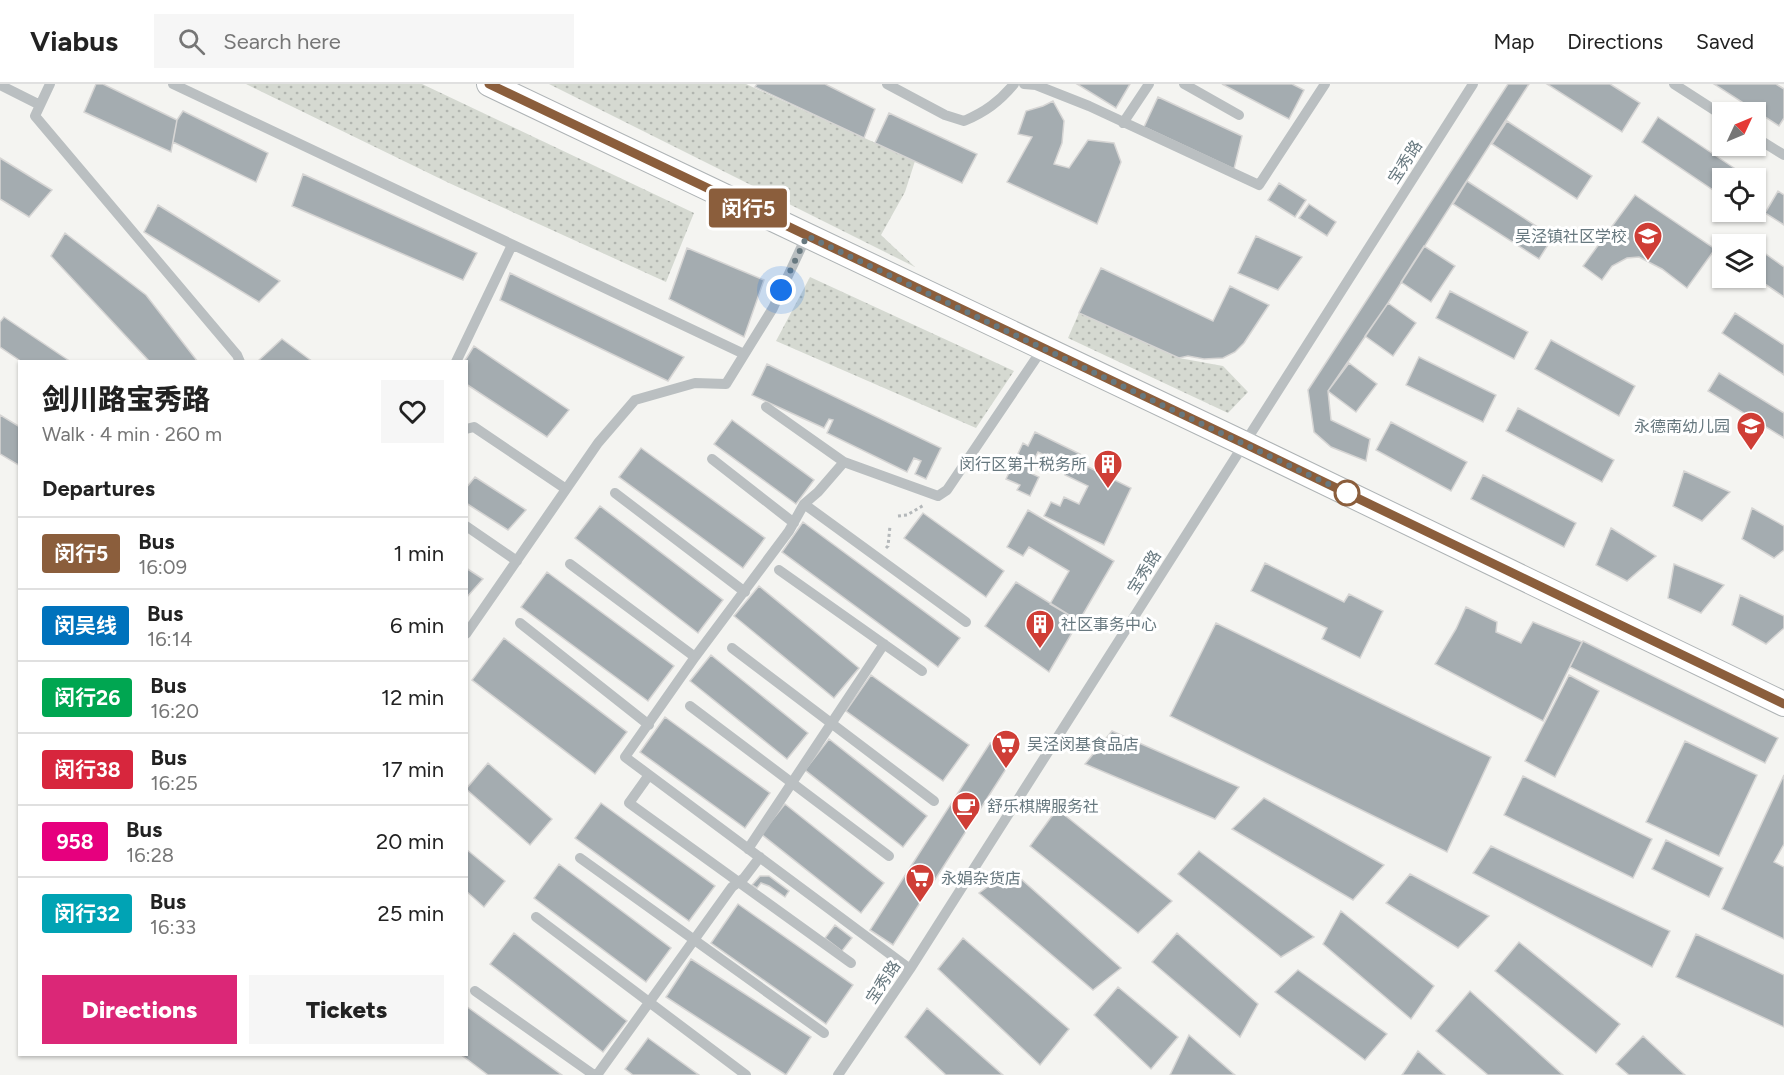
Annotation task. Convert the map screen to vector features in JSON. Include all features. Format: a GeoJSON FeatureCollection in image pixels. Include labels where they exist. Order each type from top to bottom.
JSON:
{"type":"FeatureCollection","features":[{"type":"Feature","properties":{"kind":"main road"},"geometry":{"type":"LineString","coordinates":[[489,84],[1784,704]]}},
{"type":"Feature","properties":{"kind":"street"},"geometry":{"type":"LineString","coordinates":[[50,84],[35,116],[239,360]]}},
{"type":"Feature","properties":{"kind":"street"},"geometry":{"type":"LineString","coordinates":[[173,84],[744,354]]}},
{"type":"Feature","properties":{"kind":"street"},"geometry":{"type":"LineString","coordinates":[[887,84],[945,115],[964,121],[984,113],[1014,84]]}},
{"type":"Feature","properties":{"kind":"street"},"geometry":{"type":"LineString","coordinates":[[1024,84],[1036,85],[1089,106],[1259,185],[1325,84]]}},
{"type":"Feature","properties":{"kind":"street"},"geometry":{"type":"LineString","coordinates":[[1123,123],[1149,84]]}},
{"type":"Feature","properties":{"kind":"street"},"geometry":{"type":"LineString","coordinates":[[1184,84],[1239,115]]}},
{"type":"Feature","properties":{"kind":"street","name":"宝秀路"},"geometry":{"type":"LineString","coordinates":[[838,1075],[910,969],[1473,84]]}},
{"type":"Feature","properties":{"kind":"street"},"geometry":{"type":"LineString","coordinates":[[1674,84],[1712,109]]}},
{"type":"Feature","properties":{"kind":"street"},"geometry":{"type":"LineString","coordinates":[[0,85],[40,105]]}},
{"type":"Feature","properties":{"kind":"street"},"geometry":{"type":"LineString","coordinates":[[1766,143],[1784,155]]}},
{"type":"Feature","properties":{"kind":"street"},"geometry":{"type":"LineString","coordinates":[[468,631],[598,443],[635,400],[695,383],[726,384],[773,308],[807,236]]}},
{"type":"Feature","properties":{"kind":"street"},"geometry":{"type":"LineString","coordinates":[[457,360],[512,245]]}},
{"type":"Feature","properties":{"kind":"street"},"geometry":{"type":"LineString","coordinates":[[766,407],[844,462],[938,496],[947,490],[1043,348]]}},
{"type":"Feature","properties":{"kind":"street"},"geometry":{"type":"LineString","coordinates":[[468,428],[474,427],[566,489]]}},
{"type":"Feature","properties":{"kind":"street"},"geometry":{"type":"LineString","coordinates":[[712,459],[794,523]]}},
{"type":"Feature","properties":{"kind":"street"},"geometry":{"type":"LineString","coordinates":[[844,462],[818,492],[804,504],[794,523],[695,657],[625,757],[910,969]]}},
{"type":"Feature","properties":{"kind":"street"},"geometry":{"type":"LineString","coordinates":[[615,494],[745,592]]}},
{"type":"Feature","properties":{"kind":"street"},"geometry":{"type":"LineString","coordinates":[[804,504],[966,622]]}},
{"type":"Feature","properties":{"kind":"street"},"geometry":{"type":"LineString","coordinates":[[468,527],[517,561]]}},
{"type":"Feature","properties":{"kind":"street"},"geometry":{"type":"LineString","coordinates":[[570,564],[695,657]]}},
{"type":"Feature","properties":{"kind":"street"},"geometry":{"type":"LineString","coordinates":[[780,570],[922,671]]}},
{"type":"Feature","properties":{"kind":"street"},"geometry":{"type":"LineString","coordinates":[[520,623],[649,725]]}},
{"type":"Feature","properties":{"kind":"street"},"geometry":{"type":"LineString","coordinates":[[748,849],[884,644]]}},
{"type":"Feature","properties":{"kind":"street"},"geometry":{"type":"LineString","coordinates":[[732,648],[934,801]]}},
{"type":"Feature","properties":{"kind":"street"},"geometry":{"type":"LineString","coordinates":[[690,706],[889,856]]}},
{"type":"Feature","properties":{"kind":"street"},"geometry":{"type":"LineString","coordinates":[[649,775],[629,803],[851,963]]}},
{"type":"Feature","properties":{"kind":"street"},"geometry":{"type":"LineString","coordinates":[[475,991],[596,1075],[732,887],[744,878],[760,857]]}},
{"type":"Feature","properties":{"kind":"street"},"geometry":{"type":"LineString","coordinates":[[580,858],[824,1034]]}},
{"type":"Feature","properties":{"kind":"street"},"geometry":{"type":"LineString","coordinates":[[536,918],[746,1075]]}},
{"type":"Feature","properties":{"kind":"path"},"geometry":{"type":"LineString","coordinates":[[898,516],[907,515],[938,496]]}},
{"type":"Feature","properties":{"kind":"path"},"geometry":{"type":"LineString","coordinates":[[871,552],[888,546],[890,526]]}},
{"type":"Feature","properties":{"kind":"shaded area"},"geometry":{"type":"Polygon","coordinates":[[[246,84],[422,84],[694,213],[666,282],[449,183],[246,84]]]}},
{"type":"Feature","properties":{"kind":"shaded area"},"geometry":{"type":"Polygon","coordinates":[[[549,84],[746,84],[915,161],[905,192],[881,235],[915,267],[549,84]]]}},
{"type":"Feature","properties":{"kind":"shaded area"},"geometry":{"type":"Polygon","coordinates":[[[810,277],[1014,371],[976,428],[776,341],[810,277]]]}},
{"type":"Feature","properties":{"kind":"shaded area"},"geometry":{"type":"Polygon","coordinates":[[[1079,313],[1179,358],[1223,366],[1248,392],[1228,413],[1068,338],[1079,313]]]}},
{"type":"Feature","properties":{"kind":"building"},"geometry":{"type":"Polygon","coordinates":[[[96,84],[103,84],[177,120],[171,152],[84,112],[96,84]]]}},
{"type":"Feature","properties":{"kind":"building"},"geometry":{"type":"Polygon","coordinates":[[[757,84],[825,84],[875,109],[864,138],[755,87],[757,84]]]}},
{"type":"Feature","properties":{"kind":"building"},"geometry":{"type":"Polygon","coordinates":[[[1077,84],[1130,84],[1116,108],[1077,84]]]}},
{"type":"Feature","properties":{"kind":"building"},"geometry":{"type":"Polygon","coordinates":[[[1222,84],[1292,84],[1304,90],[1289,119],[1222,84]]]}},
{"type":"Feature","properties":{"kind":"building"},"geometry":{"type":"Polygon","coordinates":[[[1508,84],[1529,84],[1388,303],[1328,391],[1331,420],[1370,439],[1366,461],[1331,447],[1314,432],[1308,390],[1508,84]]]}},
{"type":"Feature","properties":{"kind":"building"},"geometry":{"type":"Polygon","coordinates":[[[1547,84],[1610,84],[1640,103],[1622,132],[1547,84]]]}},
{"type":"Feature","properties":{"kind":"building"},"geometry":{"type":"Polygon","coordinates":[[[1714,84],[1776,84],[1784,89],[1784,118],[1779,126],[1766,118],[1766,102],[1742,102],[1714,84]]]}},
{"type":"Feature","properties":{"kind":"building"},"geometry":{"type":"Polygon","coordinates":[[[1158,97],[1242,136],[1234,169],[1144,127],[1158,97]]]}},
{"type":"Feature","properties":{"kind":"building"},"geometry":{"type":"Polygon","coordinates":[[[1053,101],[1064,121],[1062,143],[1054,164],[1069,168],[1088,140],[1114,143],[1121,162],[1097,224],[1007,182],[1032,137],[1018,134],[1026,111],[1053,101]]]}},
{"type":"Feature","properties":{"kind":"building"},"geometry":{"type":"Polygon","coordinates":[[[183,111],[268,153],[256,182],[173,142],[177,120],[183,111]]]}},
{"type":"Feature","properties":{"kind":"building"},"geometry":{"type":"Polygon","coordinates":[[[889,113],[977,154],[962,183],[875,143],[889,113]]]}},
{"type":"Feature","properties":{"kind":"building"},"geometry":{"type":"Polygon","coordinates":[[[1658,117],[1712,153],[1712,156],[1716,156],[1734,168],[1712,168],[1712,189],[1642,142],[1658,117]]]}},
{"type":"Feature","properties":{"kind":"building"},"geometry":{"type":"Polygon","coordinates":[[[1507,121],[1592,176],[1577,199],[1492,144],[1507,121]]]}},
{"type":"Feature","properties":{"kind":"building"},"geometry":{"type":"Polygon","coordinates":[[[0,158],[52,190],[29,217],[0,199],[0,158]]]}},
{"type":"Feature","properties":{"kind":"building"},"geometry":{"type":"Polygon","coordinates":[[[303,174],[477,253],[463,280],[292,206],[303,174]]]}},
{"type":"Feature","properties":{"kind":"building"},"geometry":{"type":"Polygon","coordinates":[[[1467,181],[1553,237],[1539,259],[1453,204],[1467,181]]]}},
{"type":"Feature","properties":{"kind":"building"},"geometry":{"type":"Polygon","coordinates":[[[1279,183],[1306,200],[1295,217],[1268,200],[1279,183]]]}},
{"type":"Feature","properties":{"kind":"building"},"geometry":{"type":"Polygon","coordinates":[[[1778,191],[1784,195],[1784,225],[1766,214],[1778,191]]]}},
{"type":"Feature","properties":{"kind":"building"},"geometry":{"type":"Polygon","coordinates":[[[1635,195],[1712,247],[1712,253],[1687,288],[1662,269],[1639,257],[1627,258],[1612,266],[1602,280],[1583,266],[1635,195]]]}},
{"type":"Feature","properties":{"kind":"building"},"geometry":{"type":"Polygon","coordinates":[[[1309,204],[1336,222],[1327,236],[1299,218],[1309,204]]]}},
{"type":"Feature","properties":{"kind":"building"},"geometry":{"type":"Polygon","coordinates":[[[158,205],[280,281],[259,302],[144,232],[158,205]]]}},
{"type":"Feature","properties":{"kind":"building"},"geometry":{"type":"Polygon","coordinates":[[[65,233],[146,295],[196,360],[148,360],[51,256],[65,233]]]}},
{"type":"Feature","properties":{"kind":"building"},"geometry":{"type":"Polygon","coordinates":[[[1256,236],[1302,257],[1278,290],[1238,273],[1256,236]]]}},
{"type":"Feature","properties":{"kind":"building"},"geometry":{"type":"Polygon","coordinates":[[[1424,246],[1455,266],[1431,302],[1401,282],[1424,246]]]}},
{"type":"Feature","properties":{"kind":"building"},"geometry":{"type":"Polygon","coordinates":[[[687,248],[764,280],[744,337],[669,299],[687,248]]]}},
{"type":"Feature","properties":{"kind":"building"},"geometry":{"type":"Polygon","coordinates":[[[1766,254],[1784,267],[1784,297],[1766,285],[1766,254]]]}},
{"type":"Feature","properties":{"kind":"building"},"geometry":{"type":"Polygon","coordinates":[[[1101,268],[1213,321],[1230,286],[1269,305],[1244,343],[1235,352],[1223,358],[1204,359],[1188,356],[1179,358],[1079,313],[1101,268]]]}},
{"type":"Feature","properties":{"kind":"building"},"geometry":{"type":"Polygon","coordinates":[[[510,273],[684,357],[668,381],[500,300],[510,273]]]}},
{"type":"Feature","properties":{"kind":"building"},"geometry":{"type":"Polygon","coordinates":[[[1450,291],[1528,332],[1514,359],[1436,318],[1450,291]]]}},
{"type":"Feature","properties":{"kind":"building"},"geometry":{"type":"Polygon","coordinates":[[[1388,303],[1416,323],[1393,356],[1365,336],[1388,303]]]}},
{"type":"Feature","properties":{"kind":"building"},"geometry":{"type":"Polygon","coordinates":[[[1735,313],[1784,345],[1784,375],[1722,333],[1735,313]]]}},
{"type":"Feature","properties":{"kind":"building"},"geometry":{"type":"Polygon","coordinates":[[[4,317],[68,360],[19,360],[0,347],[0,322],[4,317]]]}},
{"type":"Feature","properties":{"kind":"building"},"geometry":{"type":"Polygon","coordinates":[[[282,339],[310,360],[259,360],[282,339]]]}},
{"type":"Feature","properties":{"kind":"building"},"geometry":{"type":"Polygon","coordinates":[[[1551,340],[1635,386],[1619,416],[1535,369],[1551,340]]]}},
{"type":"Feature","properties":{"kind":"building"},"geometry":{"type":"Polygon","coordinates":[[[474,346],[569,410],[547,437],[468,385],[468,360],[465,360],[474,346]]]}},
{"type":"Feature","properties":{"kind":"building"},"geometry":{"type":"Polygon","coordinates":[[[1419,357],[1496,395],[1483,422],[1406,385],[1419,357]]]}},
{"type":"Feature","properties":{"kind":"building"},"geometry":{"type":"Polygon","coordinates":[[[1349,363],[1377,384],[1356,412],[1328,391],[1349,363]]]}},
{"type":"Feature","properties":{"kind":"building"},"geometry":{"type":"Polygon","coordinates":[[[767,364],[941,448],[926,479],[915,474],[921,461],[914,458],[907,472],[827,433],[833,420],[829,419],[824,428],[752,395],[767,364]]]}},
{"type":"Feature","properties":{"kind":"building"},"geometry":{"type":"Polygon","coordinates":[[[1719,373],[1784,413],[1784,438],[1708,391],[1719,373]]]}},
{"type":"Feature","properties":{"kind":"building"},"geometry":{"type":"Polygon","coordinates":[[[1518,408],[1614,460],[1602,482],[1506,431],[1518,408]]]}},
{"type":"Feature","properties":{"kind":"building"},"geometry":{"type":"Polygon","coordinates":[[[0,415],[18,426],[18,465],[0,454],[0,415]]]}},
{"type":"Feature","properties":{"kind":"building"},"geometry":{"type":"Polygon","coordinates":[[[732,420],[814,480],[796,504],[714,444],[732,420]]]}},
{"type":"Feature","properties":{"kind":"building"},"geometry":{"type":"Polygon","coordinates":[[[1391,422],[1467,462],[1451,491],[1376,450],[1391,422]]]}},
{"type":"Feature","properties":{"kind":"building","name":"闵行区第十税务所"},"geometry":{"type":"Polygon","coordinates":[[[1035,432],[1080,454],[1074,460],[1131,488],[1104,545],[1044,516],[1051,502],[1060,506],[1064,497],[1079,504],[1088,486],[1065,475],[1069,467],[1038,452],[1028,472],[1039,477],[1030,496],[1017,490],[1020,485],[1006,479],[1023,443],[1028,446],[1035,432]]]}},
{"type":"Feature","properties":{"kind":"building"},"geometry":{"type":"Polygon","coordinates":[[[641,448],[765,538],[743,568],[619,477],[641,448]]]}},
{"type":"Feature","properties":{"kind":"building"},"geometry":{"type":"Polygon","coordinates":[[[1684,471],[1730,492],[1702,521],[1673,506],[1684,471]]]}},
{"type":"Feature","properties":{"kind":"building"},"geometry":{"type":"Polygon","coordinates":[[[1483,475],[1576,523],[1564,547],[1471,499],[1483,475]]]}},
{"type":"Feature","properties":{"kind":"building"},"geometry":{"type":"Polygon","coordinates":[[[475,477],[526,510],[508,530],[468,504],[468,486],[475,477]]]}},
{"type":"Feature","properties":{"kind":"building"},"geometry":{"type":"Polygon","coordinates":[[[600,506],[723,600],[698,633],[575,538],[600,506]]]}},
{"type":"Feature","properties":{"kind":"building"},"geometry":{"type":"Polygon","coordinates":[[[1752,508],[1784,526],[1784,550],[1774,558],[1742,539],[1752,508]]]}},
{"type":"Feature","properties":{"kind":"building"},"geometry":{"type":"Polygon","coordinates":[[[1028,510],[1114,561],[1079,621],[1050,604],[1069,571],[1029,547],[1023,556],[1007,547],[1028,510]]]}},
{"type":"Feature","properties":{"kind":"building"},"geometry":{"type":"Polygon","coordinates":[[[923,513],[1004,571],[986,597],[904,538],[923,513]]]}},
{"type":"Feature","properties":{"kind":"building"},"geometry":{"type":"Polygon","coordinates":[[[803,522],[960,638],[938,667],[782,552],[803,522]]]}},
{"type":"Feature","properties":{"kind":"building"},"geometry":{"type":"Polygon","coordinates":[[[1611,528],[1656,556],[1627,581],[1596,565],[1611,528]]]}},
{"type":"Feature","properties":{"kind":"building"},"geometry":{"type":"Polygon","coordinates":[[[1265,563],[1344,602],[1349,594],[1383,611],[1360,658],[1322,639],[1327,628],[1251,591],[1265,563]]]}},
{"type":"Feature","properties":{"kind":"building"},"geometry":{"type":"Polygon","coordinates":[[[1674,564],[1724,585],[1701,613],[1668,598],[1674,564]]]}},
{"type":"Feature","properties":{"kind":"building"},"geometry":{"type":"Polygon","coordinates":[[[468,569],[483,579],[468,596],[468,569]]]}},
{"type":"Feature","properties":{"kind":"building"},"geometry":{"type":"Polygon","coordinates":[[[547,572],[674,666],[648,701],[521,607],[547,572]]]}},
{"type":"Feature","properties":{"kind":"building","name":"社区事务中心"},"geometry":{"type":"Polygon","coordinates":[[[1016,582],[1079,621],[1049,672],[985,626],[1016,582]]]}},
{"type":"Feature","properties":{"kind":"building"},"geometry":{"type":"Polygon","coordinates":[[[759,586],[859,668],[834,698],[734,616],[759,586]]]}},
{"type":"Feature","properties":{"kind":"building"},"geometry":{"type":"Polygon","coordinates":[[[1740,595],[1784,616],[1784,628],[1766,644],[1732,625],[1740,595]]]}},
{"type":"Feature","properties":{"kind":"building"},"geometry":{"type":"Polygon","coordinates":[[[1466,607],[1497,622],[1496,632],[1521,643],[1533,622],[1582,642],[1543,721],[1435,664],[1466,607]]]}},
{"type":"Feature","properties":{"kind":"building"},"geometry":{"type":"Polygon","coordinates":[[[1216,623],[1491,757],[1447,852],[1170,716],[1216,623]]]}},
{"type":"Feature","properties":{"kind":"building"},"geometry":{"type":"Polygon","coordinates":[[[504,638],[627,732],[595,774],[472,680],[504,638]]]}},
{"type":"Feature","properties":{"kind":"building"},"geometry":{"type":"Polygon","coordinates":[[[1583,641],[1778,738],[1765,763],[1570,667],[1583,641]]]}},
{"type":"Feature","properties":{"kind":"building"},"geometry":{"type":"Polygon","coordinates":[[[711,655],[808,733],[787,759],[690,681],[711,655]]]}},
{"type":"Feature","properties":{"kind":"building"},"geometry":{"type":"Polygon","coordinates":[[[871,675],[969,745],[943,781],[846,711],[871,675]]]}},
{"type":"Feature","properties":{"kind":"building"},"geometry":{"type":"Polygon","coordinates":[[[1569,675],[1599,691],[1555,777],[1525,761],[1569,675]]]}},
{"type":"Feature","properties":{"kind":"building"},"geometry":{"type":"Polygon","coordinates":[[[665,717],[770,793],[745,828],[640,752],[665,717]]]}},
{"type":"Feature","properties":{"kind":"building"},"geometry":{"type":"Polygon","coordinates":[[[1112,731],[1239,787],[1215,819],[1085,764],[1112,731]]]}},
{"type":"Feature","properties":{"kind":"building"},"geometry":{"type":"Polygon","coordinates":[[[829,739],[927,816],[903,847],[805,770],[829,739]]]}},
{"type":"Feature","properties":{"kind":"building"},"geometry":{"type":"Polygon","coordinates":[[[1685,741],[1757,775],[1719,856],[1646,822],[1685,741]]]}},
{"type":"Feature","properties":{"kind":"building"},"geometry":{"type":"Polygon","coordinates":[[[990,743],[1013,758],[893,945],[870,930],[990,743]]]}},
{"type":"Feature","properties":{"kind":"building"},"geometry":{"type":"Polygon","coordinates":[[[488,763],[552,819],[530,845],[468,791],[468,787],[488,763]]]}},
{"type":"Feature","properties":{"kind":"building"},"geometry":{"type":"Polygon","coordinates":[[[1784,775],[1784,844],[1774,862],[1784,867],[1784,939],[1722,909],[1784,775]]]}},
{"type":"Feature","properties":{"kind":"building"},"geometry":{"type":"Polygon","coordinates":[[[1523,776],[1652,839],[1633,878],[1504,815],[1523,776]]]}},
{"type":"Feature","properties":{"kind":"building"},"geometry":{"type":"Polygon","coordinates":[[[1264,798],[1384,865],[1353,900],[1232,829],[1264,798]]]}},
{"type":"Feature","properties":{"kind":"building"},"geometry":{"type":"Polygon","coordinates":[[[601,803],[715,886],[689,921],[575,838],[601,803]]]}},
{"type":"Feature","properties":{"kind":"building"},"geometry":{"type":"Polygon","coordinates":[[[785,804],[884,883],[861,913],[761,834],[785,804]]]}},
{"type":"Feature","properties":{"kind":"building"},"geometry":{"type":"Polygon","coordinates":[[[1057,809],[1172,901],[1138,933],[1030,846],[1057,809]]]}},
{"type":"Feature","properties":{"kind":"building"},"geometry":{"type":"Polygon","coordinates":[[[1666,840],[1723,868],[1709,897],[1652,869],[1666,840]]]}},
{"type":"Feature","properties":{"kind":"building"},"geometry":{"type":"Polygon","coordinates":[[[1491,846],[1670,931],[1652,967],[1473,873],[1491,846]]]}},
{"type":"Feature","properties":{"kind":"building"},"geometry":{"type":"Polygon","coordinates":[[[468,851],[505,881],[484,907],[468,893],[468,851]]]}},
{"type":"Feature","properties":{"kind":"building"},"geometry":{"type":"Polygon","coordinates":[[[1199,851],[1314,937],[1281,957],[1178,874],[1199,851]]]}},
{"type":"Feature","properties":{"kind":"building"},"geometry":{"type":"Polygon","coordinates":[[[559,864],[671,948],[646,982],[534,898],[559,864]]]}},
{"type":"Feature","properties":{"kind":"building"},"geometry":{"type":"Polygon","coordinates":[[[1011,870],[1121,968],[1093,990],[979,893],[1011,870]]]}},
{"type":"Feature","properties":{"kind":"building"},"geometry":{"type":"Polygon","coordinates":[[[1410,874],[1489,916],[1458,948],[1386,903],[1410,874]]]}},
{"type":"Feature","properties":{"kind":"building"},"geometry":{"type":"Polygon","coordinates":[[[760,876],[769,876],[789,891],[785,897],[761,883],[757,888],[752,885],[760,876]]]}},
{"type":"Feature","properties":{"kind":"building"},"geometry":{"type":"Polygon","coordinates":[[[738,904],[853,985],[826,1024],[711,943],[738,904]]]}},
{"type":"Feature","properties":{"kind":"building"},"geometry":{"type":"Polygon","coordinates":[[[1341,911],[1434,986],[1411,1019],[1323,944],[1341,911]]]}},
{"type":"Feature","properties":{"kind":"building"},"geometry":{"type":"Polygon","coordinates":[[[835,925],[852,938],[842,951],[825,938],[835,925]]]}},
{"type":"Feature","properties":{"kind":"building"},"geometry":{"type":"Polygon","coordinates":[[[514,933],[627,1021],[603,1052],[490,964],[514,933]]]}},
{"type":"Feature","properties":{"kind":"building"},"geometry":{"type":"Polygon","coordinates":[[[1177,933],[1258,1004],[1240,1037],[1152,962],[1177,933]]]}},
{"type":"Feature","properties":{"kind":"building"},"geometry":{"type":"Polygon","coordinates":[[[1696,934],[1784,975],[1784,1027],[1676,977],[1696,934]]]}},
{"type":"Feature","properties":{"kind":"building"},"geometry":{"type":"Polygon","coordinates":[[[963,938],[1069,1029],[1040,1065],[938,969],[963,938]]]}},
{"type":"Feature","properties":{"kind":"building"},"geometry":{"type":"Polygon","coordinates":[[[1519,942],[1620,1024],[1596,1053],[1495,971],[1519,942]]]}},
{"type":"Feature","properties":{"kind":"building"},"geometry":{"type":"Polygon","coordinates":[[[691,959],[811,1037],[786,1075],[666,997],[691,959]]]}},
{"type":"Feature","properties":{"kind":"building"},"geometry":{"type":"Polygon","coordinates":[[[1298,970],[1387,1034],[1365,1060],[1275,992],[1298,970]]]}},
{"type":"Feature","properties":{"kind":"building"},"geometry":{"type":"Polygon","coordinates":[[[1118,987],[1178,1037],[1151,1069],[1094,1015],[1118,987]]]}},
{"type":"Feature","properties":{"kind":"building"},"geometry":{"type":"Polygon","coordinates":[[[1470,991],[1563,1075],[1488,1075],[1436,1031],[1470,991]]]}},
{"type":"Feature","properties":{"kind":"building"},"geometry":{"type":"Polygon","coordinates":[[[468,1007],[562,1075],[488,1075],[463,1056],[468,1056],[468,1007]]]}},
{"type":"Feature","properties":{"kind":"building"},"geometry":{"type":"Polygon","coordinates":[[[927,1008],[1003,1075],[946,1075],[905,1037],[927,1008]]]}},
{"type":"Feature","properties":{"kind":"building"},"geometry":{"type":"Polygon","coordinates":[[[1189,1035],[1235,1075],[1170,1075],[1189,1035]]]}},
{"type":"Feature","properties":{"kind":"building"},"geometry":{"type":"Polygon","coordinates":[[[1643,1036],[1685,1075],[1629,1075],[1616,1064],[1643,1036]]]}},
{"type":"Feature","properties":{"kind":"building"},"geometry":{"type":"Polygon","coordinates":[[[648,1038],[699,1075],[633,1075],[625,1069],[648,1038]]]}},
{"type":"Feature","properties":{"kind":"building"},"geometry":{"type":"Polygon","coordinates":[[[1418,1051],[1445,1075],[1402,1075],[1418,1051]]]}},
{"type":"Feature","properties":{"kind":"bus line","name":"闵行5"},"geometry":{"type":"LineString","coordinates":[[489,84],[1784,704]]}},
{"type":"Feature","properties":{"kind":"place","name":"吴泾镇社区学校"},"geometry":{"type":"Point","coordinates":[1648,262]}},
{"type":"Feature","properties":{"kind":"place","name":"永德南幼儿园"},"geometry":{"type":"Point","coordinates":[1751,452]}},
{"type":"Feature","properties":{"kind":"place","name":"闵行区第十税务所"},"geometry":{"type":"Point","coordinates":[1108,490]}},
{"type":"Feature","properties":{"kind":"place","name":"社区事务中心"},"geometry":{"type":"Point","coordinates":[1040,650]}},
{"type":"Feature","properties":{"kind":"place","name":"吴泾闵基食品店"},"geometry":{"type":"Point","coordinates":[1006,770]}},
{"type":"Feature","properties":{"kind":"place","name":"舒乐棋牌服务社"},"geometry":{"type":"Point","coordinates":[966,832]}},
{"type":"Feature","properties":{"kind":"place","name":"永娟杂货店"},"geometry":{"type":"Point","coordinates":[920,904]}},
{"type":"Feature","properties":{"kind":"route"},"geometry":{"type":"LineString","coordinates":[[781,290],[807,236],[1347,493]]}}]}
